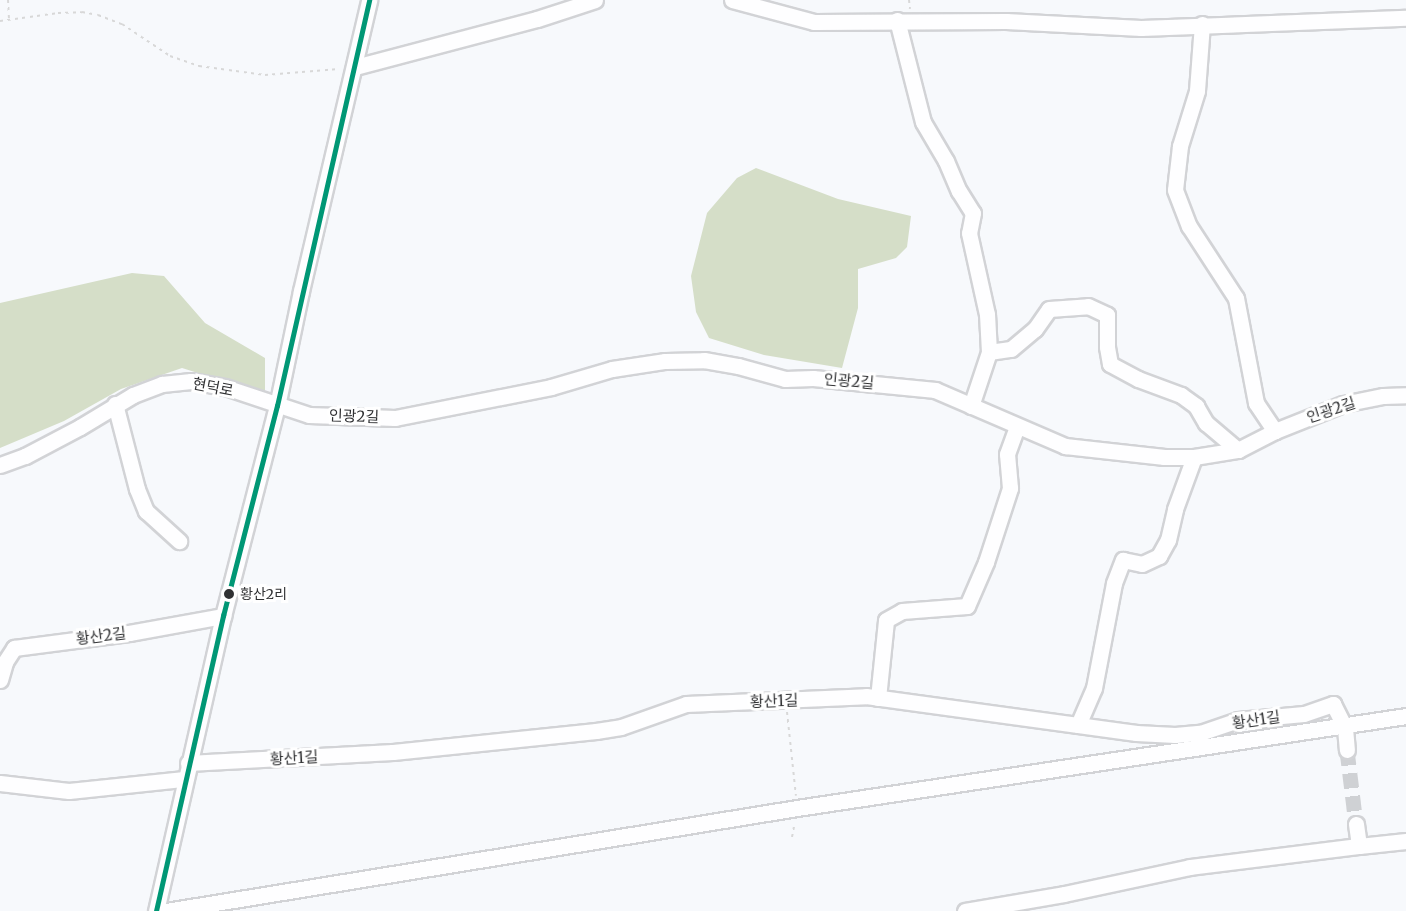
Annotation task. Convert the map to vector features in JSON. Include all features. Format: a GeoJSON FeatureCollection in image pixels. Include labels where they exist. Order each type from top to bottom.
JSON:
{"type":"FeatureCollection","features":[{"type":"Feature","properties":{"kind":"street"},"geometry":{"type":"LineString","coordinates":[[156,911],[184,779],[223,616],[278,406],[301,291],[355,68],[369,0]]}},
{"type":"Feature","properties":{"kind":"street"},"geometry":{"type":"LineString","coordinates":[[355,68],[537,19],[595,0]]}},
{"type":"Feature","properties":{"kind":"street"},"geometry":{"type":"LineString","coordinates":[[732,0],[814,22],[1006,21],[1141,28],[1406,18]]}},
{"type":"Feature","properties":{"kind":"street"},"geometry":{"type":"LineString","coordinates":[[897,20],[923,122],[973,213],[969,233],[987,314],[989,352],[971,406]]}},
{"type":"Feature","properties":{"kind":"street"},"geometry":{"type":"LineString","coordinates":[[1202,24],[1197,91],[1180,146],[1175,190],[1190,226],[1236,298],[1256,404],[1275,431]]}},
{"type":"Feature","properties":{"kind":"street"},"geometry":{"type":"LineString","coordinates":[[989,352],[1011,349],[1035,329],[1049,309],[1088,306],[1107,315],[1107,347],[1110,364],[1138,379],[1181,395],[1196,406],[1206,423],[1238,450]]}},
{"type":"Feature","properties":{"kind":"street","name":"인광2길"},"geometry":{"type":"LineString","coordinates":[[278,406],[309,415],[395,418],[551,387],[612,369],[665,361],[704,360],[738,366],[785,379],[813,378],[935,390],[1065,446],[1164,457],[1194,457],[1238,450],[1275,431],[1343,404],[1383,396],[1406,395]]}},
{"type":"Feature","properties":{"kind":"street","name":"현덕로"},"geometry":{"type":"LineString","coordinates":[[2,465],[80,427],[116,404],[162,384],[191,381],[225,387],[278,406]]}},
{"type":"Feature","properties":{"kind":"street"},"geometry":{"type":"LineString","coordinates":[[116,404],[137,489],[146,511],[178,541]]}},
{"type":"Feature","properties":{"kind":"street"},"geometry":{"type":"LineString","coordinates":[[878,698],[886,620],[902,611],[967,606],[986,562],[1010,488],[1007,454],[1017,427]]}},
{"type":"Feature","properties":{"kind":"street"},"geometry":{"type":"LineString","coordinates":[[1078,725],[1094,688],[1114,583],[1120,567],[1124,560],[1142,564],[1159,556],[1168,540],[1175,509],[1194,457]]}},
{"type":"Feature","properties":{"kind":"street"},"geometry":{"type":"LineString","coordinates":[[0,480],[2,465]]}},
{"type":"Feature","properties":{"kind":"street","name":"황산2길"},"geometry":{"type":"LineString","coordinates":[[0,680],[5,662],[14,648],[129,633],[223,616]]}},
{"type":"Feature","properties":{"kind":"street","name":"황산1길"},"geometry":{"type":"LineString","coordinates":[[188,763],[393,752],[596,731],[621,728],[686,704],[786,700],[878,698],[1158,734],[1200,733],[1238,720],[1304,714],[1333,704],[1345,728]]}},
{"type":"Feature","properties":{"kind":"street"},"geometry":{"type":"LineString","coordinates":[[166,911],[797,808],[1345,728],[1406,717]]}},
{"type":"Feature","properties":{"kind":"street"},"geometry":{"type":"LineString","coordinates":[[1345,728],[1347,750]]}},
{"type":"Feature","properties":{"kind":"street"},"geometry":{"type":"LineString","coordinates":[[1157,755],[1158,734]]}},
{"type":"Feature","properties":{"kind":"street"},"geometry":{"type":"LineString","coordinates":[[0,783],[69,791],[184,779]]}},
{"type":"Feature","properties":{"kind":"street"},"geometry":{"type":"LineString","coordinates":[[1356,824],[1359,846]]}},
{"type":"Feature","properties":{"kind":"street"},"geometry":{"type":"LineString","coordinates":[[965,911],[1064,894],[1190,867],[1406,842]]}},
{"type":"Feature","properties":{"kind":"path"},"geometry":{"type":"LineString","coordinates":[[8,0],[9,20]]}},
{"type":"Feature","properties":{"kind":"path"},"geometry":{"type":"LineString","coordinates":[[0,21],[58,13],[98,15],[122,24],[183,62],[243,73],[265,75],[355,68]]}},
{"type":"Feature","properties":{"kind":"path"},"geometry":{"type":"LineString","coordinates":[[786,700],[797,808],[792,837]]}},
{"type":"Feature","properties":{"kind":"green space"},"geometry":{"type":"Polygon","coordinates":[[[756,168],[838,199],[911,216],[907,247],[896,258],[858,269],[858,308],[842,368],[764,355],[709,338],[696,312],[691,276],[707,213],[737,178],[756,168]]]}},
{"type":"Feature","properties":{"kind":"green space"},"geometry":{"type":"Polygon","coordinates":[[[132,273],[164,276],[205,323],[265,358],[265,394],[182,368],[121,389],[64,421],[0,448],[0,303],[132,273]]]}},
{"type":"Feature","properties":{"kind":"tunnel"},"geometry":{"type":"LineString","coordinates":[[1347,750],[1356,824]]}},
{"type":"Feature","properties":{"kind":"transit line"},"geometry":{"type":"LineString","coordinates":[[156,911],[223,616],[277,406],[369,0]]}},
{"type":"Feature","properties":{"kind":"place","name":"황산2리"},"geometry":{"type":"Point","coordinates":[229,594]}}]}
